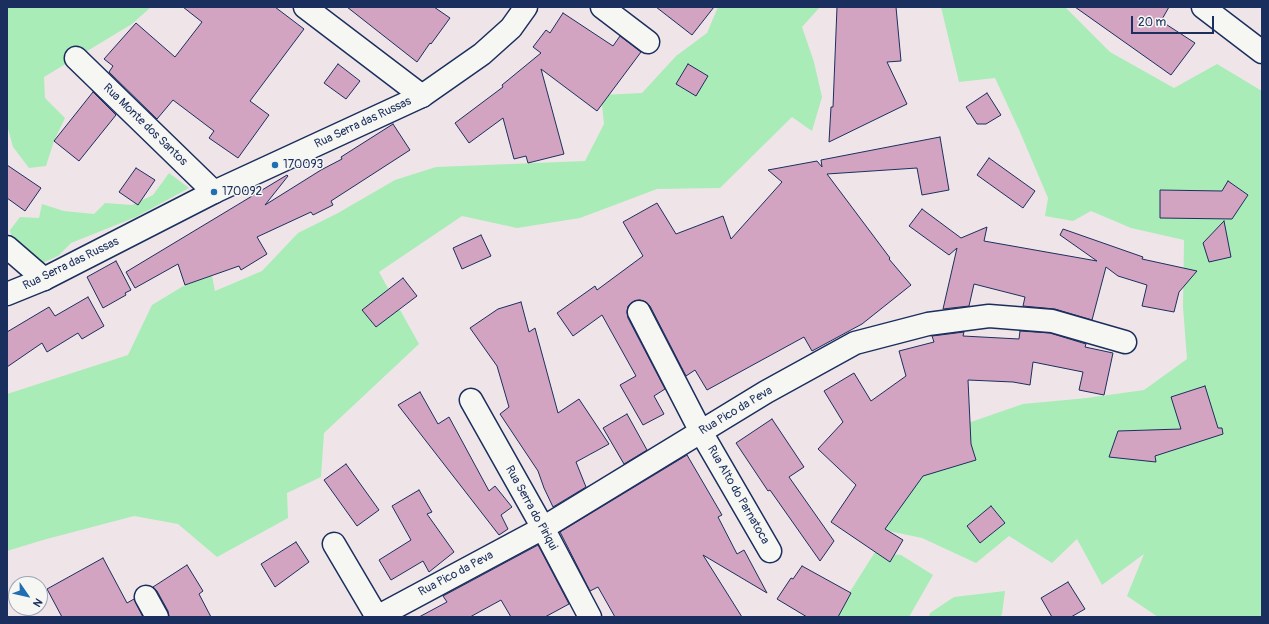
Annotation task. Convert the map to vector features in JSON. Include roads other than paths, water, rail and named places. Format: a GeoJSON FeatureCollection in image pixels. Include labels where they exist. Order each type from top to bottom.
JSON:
{"type":"FeatureCollection","features":[{"type":"Feature","properties":{"kind":"street"},"geometry":{"type":"LineString","coordinates":[[305,7],[422,96]]}},
{"type":"Feature","properties":{"kind":"street","name":"Rua Serra das Russas"},"geometry":{"type":"LineString","coordinates":[[7,294],[44,279],[214,192],[422,96],[482,54],[511,28],[526,7]]}},
{"type":"Feature","properties":{"kind":"street"},"geometry":{"type":"LineString","coordinates":[[602,7],[648,42]]}},
{"type":"Feature","properties":{"kind":"street"},"geometry":{"type":"LineString","coordinates":[[1203,7],[1262,52]]}},
{"type":"Feature","properties":{"kind":"street","name":"Rua Monte dos Santos"},"geometry":{"type":"LineString","coordinates":[[76,58],[214,192]]}},
{"type":"Feature","properties":{"kind":"street"},"geometry":{"type":"LineString","coordinates":[[7,247],[44,279]]}},
{"type":"Feature","properties":{"kind":"street","name":"Rua Alto do Parnatoca"},"geometry":{"type":"LineString","coordinates":[[639,312],[701,432],[770,551]]}},
{"type":"Feature","properties":{"kind":"street","name":"Rua Pico da Peva"},"geometry":{"type":"LineString","coordinates":[[377,617],[543,528],[766,392],[855,343],[928,324],[989,316],[1052,321],[1125,342]]}},
{"type":"Feature","properties":{"kind":"street","name":"Rua Serra do Piriqui"},"geometry":{"type":"LineString","coordinates":[[471,400],[543,528],[590,617]]}},
{"type":"Feature","properties":{"kind":"street"},"geometry":{"type":"LineString","coordinates":[[334,544],[377,617]]}},
{"type":"Feature","properties":{"kind":"street"},"geometry":{"type":"LineString","coordinates":[[146,597],[157,617]]}},
{"type":"Feature","properties":{"kind":"place","name":"170093"},"geometry":{"type":"Point","coordinates":[275,165]}},
{"type":"Feature","properties":{"kind":"place","name":"170092"},"geometry":{"type":"Point","coordinates":[214,192]}}]}
